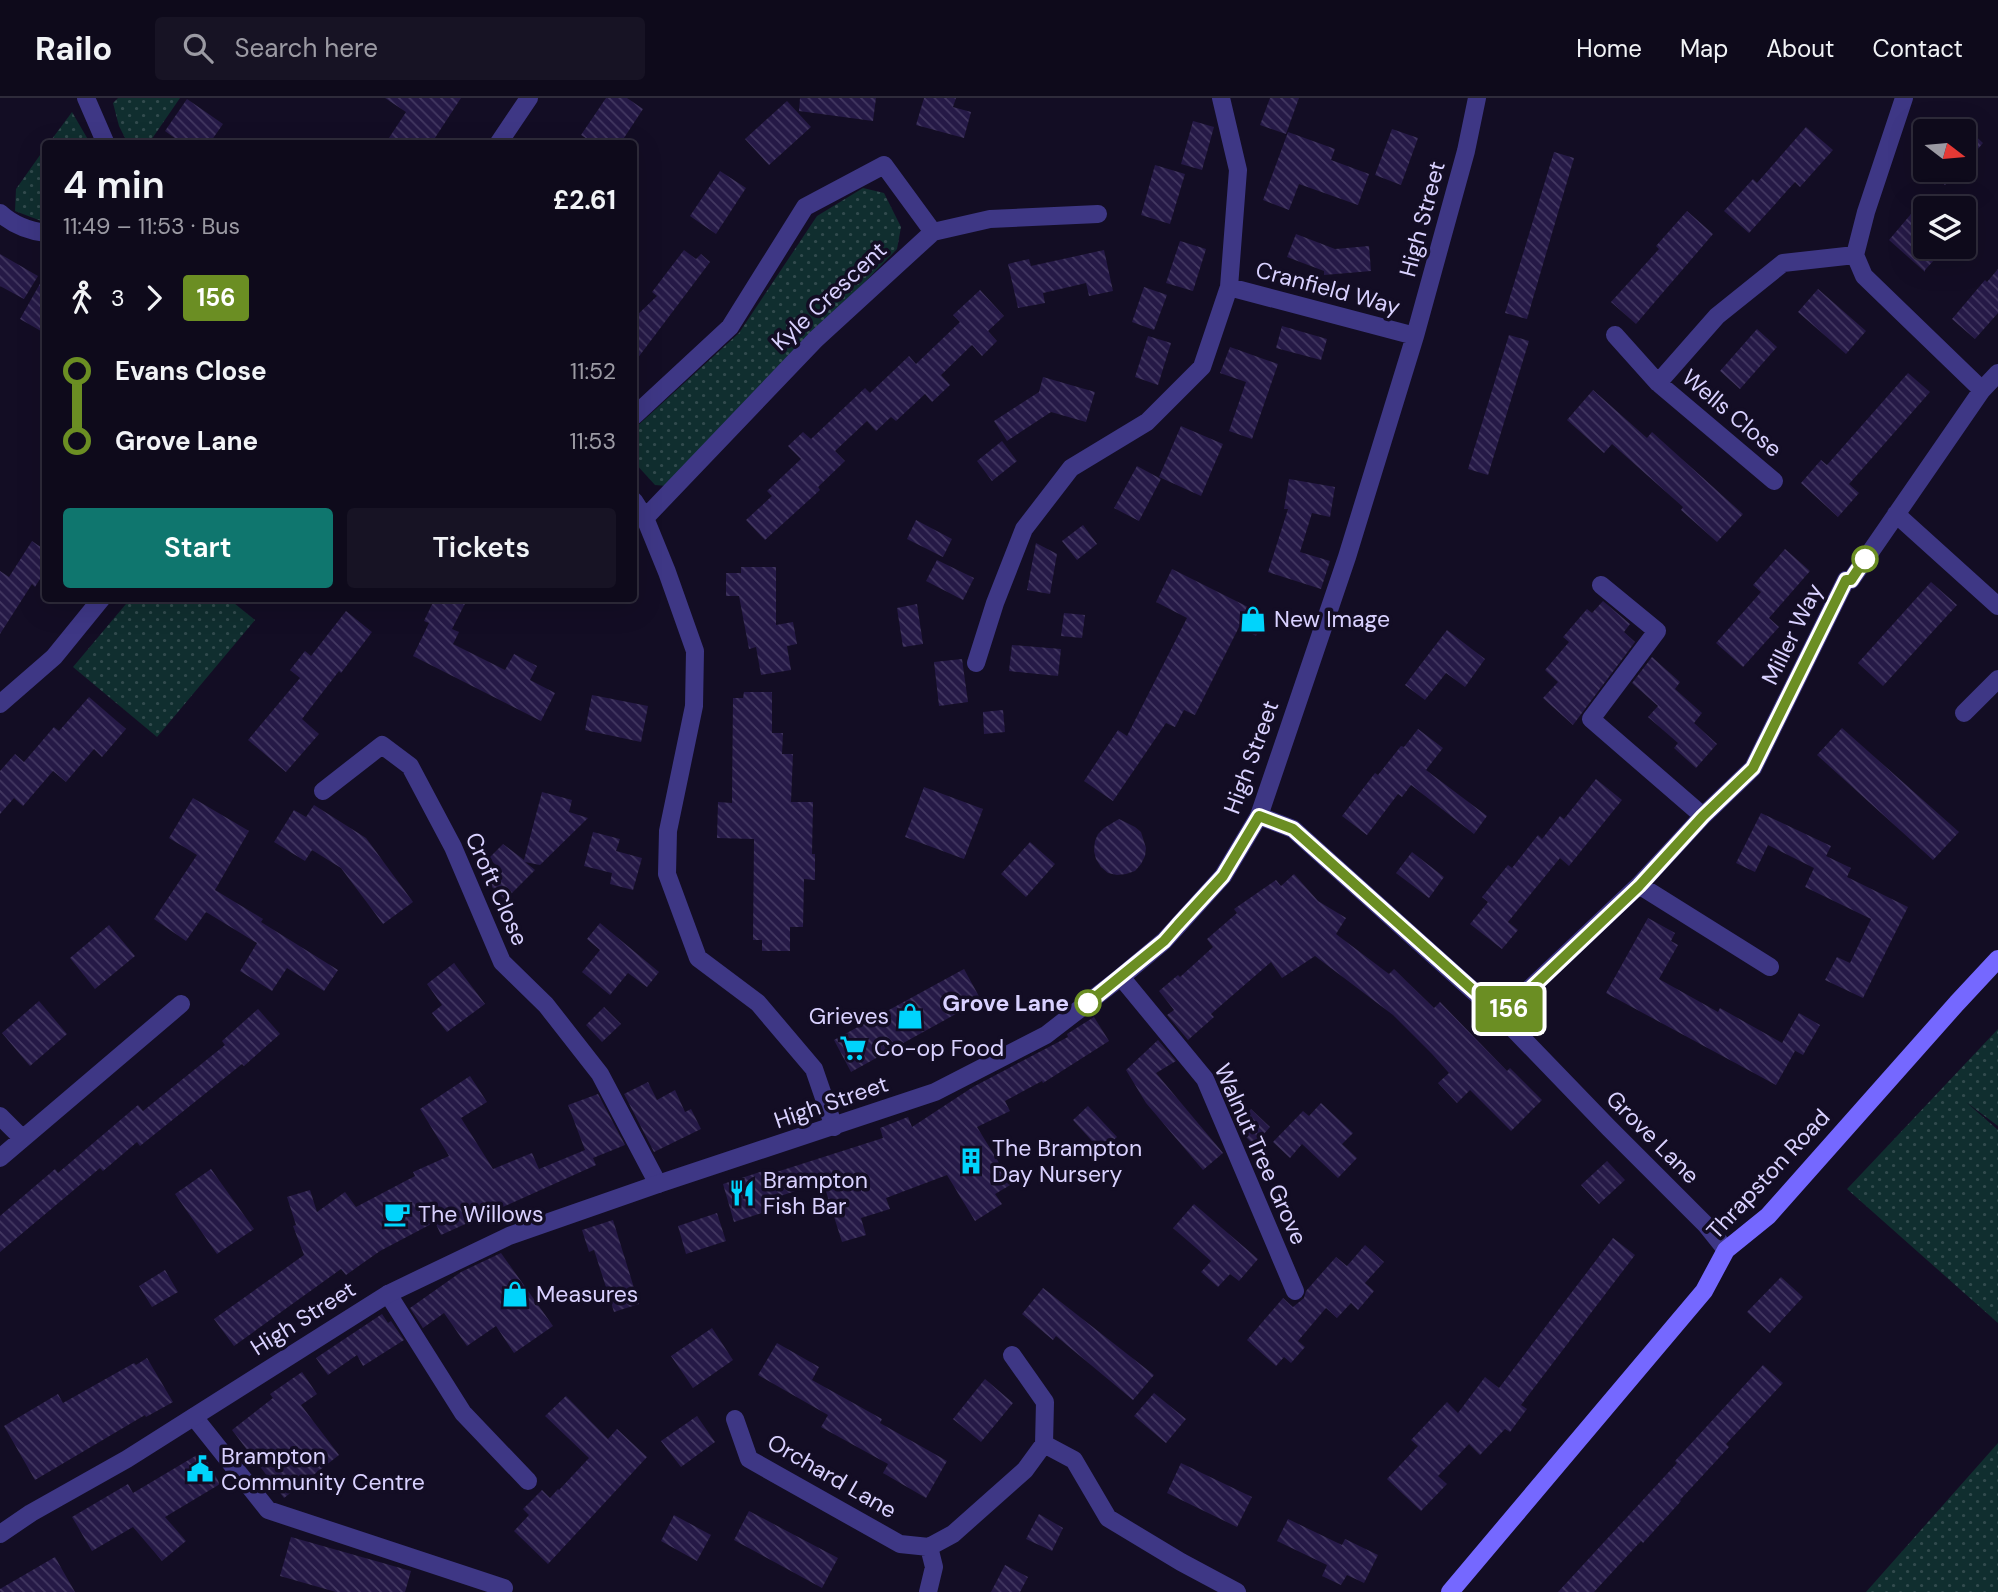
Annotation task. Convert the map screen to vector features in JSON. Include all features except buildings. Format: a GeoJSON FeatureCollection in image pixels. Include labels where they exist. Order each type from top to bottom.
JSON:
{"type":"FeatureCollection","features":[{"type":"Feature","properties":{"kind":"main road","name":"Thrapston Road"},"geometry":{"type":"LineString","coordinates":[[1450,1592],[1704,1291],[1726,1250],[1768,1216],[1998,959]]}},
{"type":"Feature","properties":{"kind":"street"},"geometry":{"type":"LineString","coordinates":[[86,98],[104,140]]}},
{"type":"Feature","properties":{"kind":"street"},"geometry":{"type":"LineString","coordinates":[[501,140],[528,98]]}},
{"type":"Feature","properties":{"kind":"street","name":"Cranfield Way"},"geometry":{"type":"LineString","coordinates":[[976,663],[995,603],[1024,529],[1071,468],[1147,422],[1202,368],[1229,287],[1238,170],[1221,98]]}},
{"type":"Feature","properties":{"kind":"street","name":"High Street"},"geometry":{"type":"LineString","coordinates":[[0,1534],[31,1513],[127,1459],[388,1294],[509,1237],[658,1184],[935,1092],[1046,1035],[1164,941],[1223,876],[1259,816],[1347,557],[1415,336],[1466,151],[1477,98]]}},
{"type":"Feature","properties":{"kind":"street"},"geometry":{"type":"LineString","coordinates":[[1904,98],[1866,212],[1855,255],[1864,276],[1982,390]]}},
{"type":"Feature","properties":{"kind":"street"},"geometry":{"type":"LineString","coordinates":[[637,413],[730,327],[805,207],[884,165],[933,232]]}},
{"type":"Feature","properties":{"kind":"street"},"geometry":{"type":"LineString","coordinates":[[0,213],[10,222],[42,233]]}},
{"type":"Feature","properties":{"kind":"street","name":"Kyle Crescent"},"geometry":{"type":"LineString","coordinates":[[645,518],[816,339],[933,232],[990,219],[1098,214]]}},
{"type":"Feature","properties":{"kind":"street","name":"Wells Close"},"geometry":{"type":"LineString","coordinates":[[1657,383],[1717,316],[1783,262],[1855,255]]}},
{"type":"Feature","properties":{"kind":"street","name":"Cranfield Way"},"geometry":{"type":"LineString","coordinates":[[1229,287],[1415,336]]}},
{"type":"Feature","properties":{"kind":"street","name":"Wells Close"},"geometry":{"type":"LineString","coordinates":[[1615,335],[1657,383],[1774,481]]}},
{"type":"Feature","properties":{"kind":"street","name":"Miller Way"},"geometry":{"type":"LineString","coordinates":[[1502,1016],[1639,886],[1703,816],[1753,768],[1846,580],[1851,580],[1982,390],[1998,373]]}},
{"type":"Feature","properties":{"kind":"street"},"geometry":{"type":"LineString","coordinates":[[637,506],[645,518],[667,572],[695,652],[694,706],[668,831],[667,874],[698,958],[758,1003],[814,1069],[834,1127]]}},
{"type":"Feature","properties":{"kind":"street"},"geometry":{"type":"LineString","coordinates":[[1896,514],[1998,606]]}},
{"type":"Feature","properties":{"kind":"street"},"geometry":{"type":"LineString","coordinates":[[1601,585],[1657,631],[1591,719],[1703,816]]}},
{"type":"Feature","properties":{"kind":"street"},"geometry":{"type":"LineString","coordinates":[[0,704],[54,657],[99,602]]}},
{"type":"Feature","properties":{"kind":"street"},"geometry":{"type":"LineString","coordinates":[[1964,713],[1998,679]]}},
{"type":"Feature","properties":{"kind":"street","name":"Croft Close"},"geometry":{"type":"LineString","coordinates":[[323,791],[382,745],[410,766],[453,847],[502,962],[546,1005],[600,1074],[658,1184]]}},
{"type":"Feature","properties":{"kind":"street","name":"Grove Lane"},"geometry":{"type":"LineString","coordinates":[[1259,816],[1293,829],[1502,1016],[1706,1225],[1726,1250]]}},
{"type":"Feature","properties":{"kind":"street"},"geometry":{"type":"LineString","coordinates":[[1639,886],[1770,967]]}},
{"type":"Feature","properties":{"kind":"street","name":"Walnut Tree Grove"},"geometry":{"type":"LineString","coordinates":[[1121,977],[1205,1079],[1295,1291]]}},
{"type":"Feature","properties":{"kind":"street"},"geometry":{"type":"LineString","coordinates":[[0,1158],[181,1004]]}},
{"type":"Feature","properties":{"kind":"street"},"geometry":{"type":"LineString","coordinates":[[0,1116],[22,1138]]}},
{"type":"Feature","properties":{"kind":"street"},"geometry":{"type":"LineString","coordinates":[[388,1294],[463,1413],[528,1481]]}},
{"type":"Feature","properties":{"kind":"street"},"geometry":{"type":"LineString","coordinates":[[928,1592],[934,1567],[929,1547],[953,1534],[974,1516],[1025,1470],[1044,1444],[1045,1402],[1012,1355]]}},
{"type":"Feature","properties":{"kind":"street"},"geometry":{"type":"LineString","coordinates":[[194,1417],[268,1510],[504,1588],[502,1592]]}},
{"type":"Feature","properties":{"kind":"street","name":"Orchard Lane"},"geometry":{"type":"LineString","coordinates":[[734,1419],[749,1459],[900,1544],[929,1547]]}},
{"type":"Feature","properties":{"kind":"street"},"geometry":{"type":"LineString","coordinates":[[1044,1444],[1074,1460],[1108,1518],[1237,1592]]}},
{"type":"Feature","properties":{"kind":"green space"},"geometry":{"type":"Polygon","coordinates":[[[118,98],[180,98],[151,140],[126,140],[113,103],[118,98]]]}},
{"type":"Feature","properties":{"kind":"green space"},"geometry":{"type":"Polygon","coordinates":[[[72,112],[88,140],[51,140],[72,112]]]}},
{"type":"Feature","properties":{"kind":"green space"},"geometry":{"type":"Polygon","coordinates":[[[42,152],[42,221],[15,211],[16,189],[42,152]]]}},
{"type":"Feature","properties":{"kind":"green space"},"geometry":{"type":"Polygon","coordinates":[[[863,188],[884,193],[901,227],[897,249],[667,486],[655,485],[637,465],[637,426],[739,333],[817,216],[863,188]]]}},
{"type":"Feature","properties":{"kind":"green space"},"geometry":{"type":"Polygon","coordinates":[[[128,602],[233,602],[255,620],[157,737],[73,667],[128,602]]]}},
{"type":"Feature","properties":{"kind":"green space"},"geometry":{"type":"Polygon","coordinates":[[[1998,1029],[1998,1126],[1966,1102],[1998,1130],[1998,1323],[1847,1189],[1998,1029]]]}},
{"type":"Feature","properties":{"kind":"green space"},"geometry":{"type":"Polygon","coordinates":[[[1998,1443],[1998,1592],[1866,1592],[1998,1443]]]}},
{"type":"Feature","properties":{"kind":"bus line","name":"156"},"geometry":{"type":"LineString","coordinates":[[1088,1003],[1164,941],[1223,876],[1259,816],[1293,829],[1502,1016],[1639,886],[1703,816],[1753,768],[1846,580],[1851,580],[1865,559]]}},
{"type":"Feature","properties":{"kind":"place","name":"New Image"},"geometry":{"type":"Point","coordinates":[1253,619]}},
{"type":"Feature","properties":{"kind":"place","name":"Grove Lane"},"geometry":{"type":"Point","coordinates":[1088,1003]}},
{"type":"Feature","properties":{"kind":"place","name":"Grieves"},"geometry":{"type":"Point","coordinates":[910,1016]}},
{"type":"Feature","properties":{"kind":"place","name":"Co-op Food"},"geometry":{"type":"Point","coordinates":[853,1048]}},
{"type":"Feature","properties":{"kind":"place","name":"The Brampton Day Nursery"},"geometry":{"type":"Point","coordinates":[971,1161]}},
{"type":"Feature","properties":{"kind":"place","name":"Brampton Fish Bar"},"geometry":{"type":"Point","coordinates":[742,1193]}},
{"type":"Feature","properties":{"kind":"place","name":"The Willows"},"geometry":{"type":"Point","coordinates":[397,1214]}},
{"type":"Feature","properties":{"kind":"place","name":"Measures"},"geometry":{"type":"Point","coordinates":[515,1294]}},
{"type":"Feature","properties":{"kind":"place","name":"Brampton Community Centre"},"geometry":{"type":"Point","coordinates":[200,1469]}}]}
